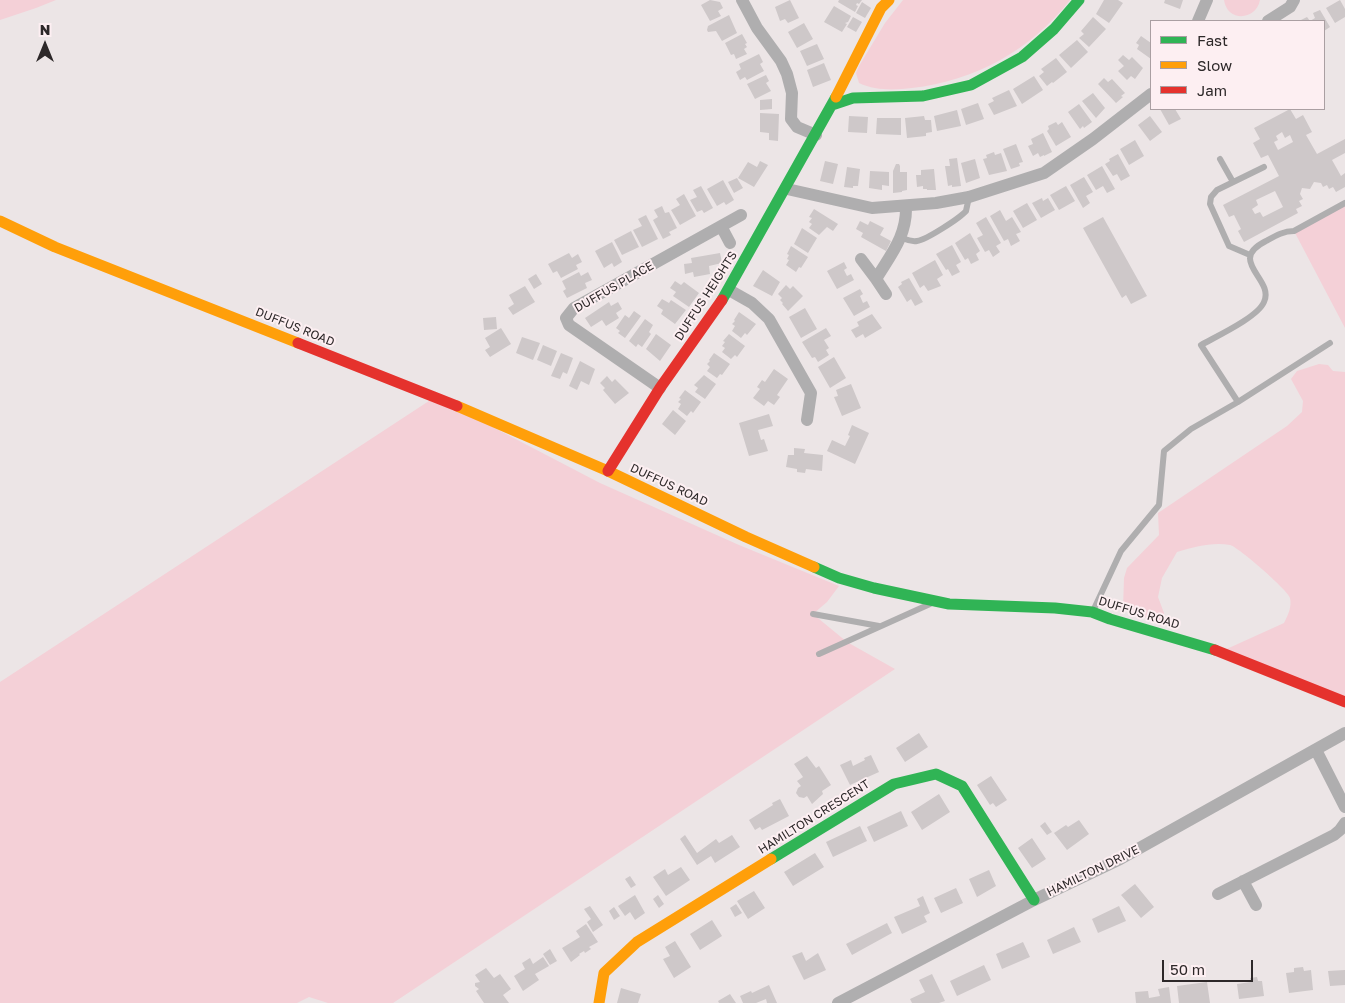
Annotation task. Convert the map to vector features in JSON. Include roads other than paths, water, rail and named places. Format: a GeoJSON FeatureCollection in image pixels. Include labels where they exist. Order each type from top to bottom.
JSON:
{"type":"FeatureCollection","features":[{"type":"Feature","properties":{"kind":"street"},"geometry":{"type":"LineString","coordinates":[[742,0],[757,28],[781,61],[787,74],[792,93],[791,119],[797,127],[816,135]]}},
{"type":"Feature","properties":{"kind":"street","name":"DUFFUS HEIGHTS"},"geometry":{"type":"LineString","coordinates":[[608,471],[660,388],[729,290],[787,189],[881,8],[889,0]]}},
{"type":"Feature","properties":{"kind":"street"},"geometry":{"type":"LineString","coordinates":[[832,105],[853,98],[923,96],[971,85],[1022,57],[1054,29],[1079,0]]}},
{"type":"Feature","properties":{"kind":"street"},"geometry":{"type":"LineString","coordinates":[[1198,20],[1207,0]]}},
{"type":"Feature","properties":{"kind":"street"},"geometry":{"type":"LineString","coordinates":[[1270,20],[1290,8],[1294,0]]}},
{"type":"Feature","properties":{"kind":"street"},"geometry":{"type":"LineString","coordinates":[[849,71],[856,87],[866,97]]}},
{"type":"Feature","properties":{"kind":"street"},"geometry":{"type":"LineString","coordinates":[[787,189],[872,208],[906,206],[969,197],[1044,173],[1093,140],[1150,95]]}},
{"type":"Feature","properties":{"kind":"street"},"geometry":{"type":"LineString","coordinates":[[876,279],[902,238],[906,219],[906,206]]}},
{"type":"Feature","properties":{"kind":"street","name":"DUFFUS PLACE"},"geometry":{"type":"LineString","coordinates":[[660,388],[569,326],[566,318],[574,308],[741,215]]}},
{"type":"Feature","properties":{"kind":"street","name":"DUFFUS ROAD"},"geometry":{"type":"LineString","coordinates":[[0,221],[55,247],[436,397],[608,471],[746,537],[839,578],[936,602],[1055,608],[1092,612],[1220,652],[1345,702]]}},
{"type":"Feature","properties":{"kind":"street"},"geometry":{"type":"LineString","coordinates":[[721,226],[730,243]]}},
{"type":"Feature","properties":{"kind":"street"},"geometry":{"type":"LineString","coordinates":[[862,260],[886,294]]}},
{"type":"Feature","properties":{"kind":"street"},"geometry":{"type":"LineString","coordinates":[[729,290],[752,303],[769,319],[811,393],[807,420]]}},
{"type":"Feature","properties":{"kind":"street","name":"HAMILTON DRIVE"},"geometry":{"type":"LineString","coordinates":[[838,1003],[1034,900],[1120,859],[1345,734]]}},
{"type":"Feature","properties":{"kind":"street"},"geometry":{"type":"LineString","coordinates":[[1316,750],[1345,807]]}},
{"type":"Feature","properties":{"kind":"street","name":"HAMILTON CRESCENT"},"geometry":{"type":"LineString","coordinates":[[599,1003],[604,973],[637,942],[894,784],[936,774],[962,786],[1034,900]]}},
{"type":"Feature","properties":{"kind":"street"},"geometry":{"type":"LineString","coordinates":[[1218,894],[1334,835],[1345,823]]}},
{"type":"Feature","properties":{"kind":"street"},"geometry":{"type":"LineString","coordinates":[[1243,881],[1256,905]]}},
{"type":"Feature","properties":{"kind":"lane"},"geometry":{"type":"LineString","coordinates":[[1220,158],[1233,182]]}},
{"type":"Feature","properties":{"kind":"lane"},"geometry":{"type":"LineString","coordinates":[[1250,255],[1229,246],[1210,204],[1211,196],[1217,190],[1264,167]]}},
{"type":"Feature","properties":{"kind":"lane"},"geometry":{"type":"LineString","coordinates":[[902,238],[910,241],[919,241],[951,223],[966,211],[969,197]]}},
{"type":"Feature","properties":{"kind":"lane"},"geometry":{"type":"LineString","coordinates":[[1238,402],[1202,345],[1260,311],[1266,300],[1265,290],[1251,264],[1250,255],[1253,249],[1286,231],[1294,231],[1345,203]]}},
{"type":"Feature","properties":{"kind":"lane"},"geometry":{"type":"LineString","coordinates":[[1092,612],[1121,551],[1159,505],[1164,451],[1191,429],[1238,402],[1330,342]]}},
{"type":"Feature","properties":{"kind":"lane"},"geometry":{"type":"LineString","coordinates":[[819,654],[878,626],[936,602]]}},
{"type":"Feature","properties":{"kind":"lane"},"geometry":{"type":"LineString","coordinates":[[813,614],[878,626]]}}]}
